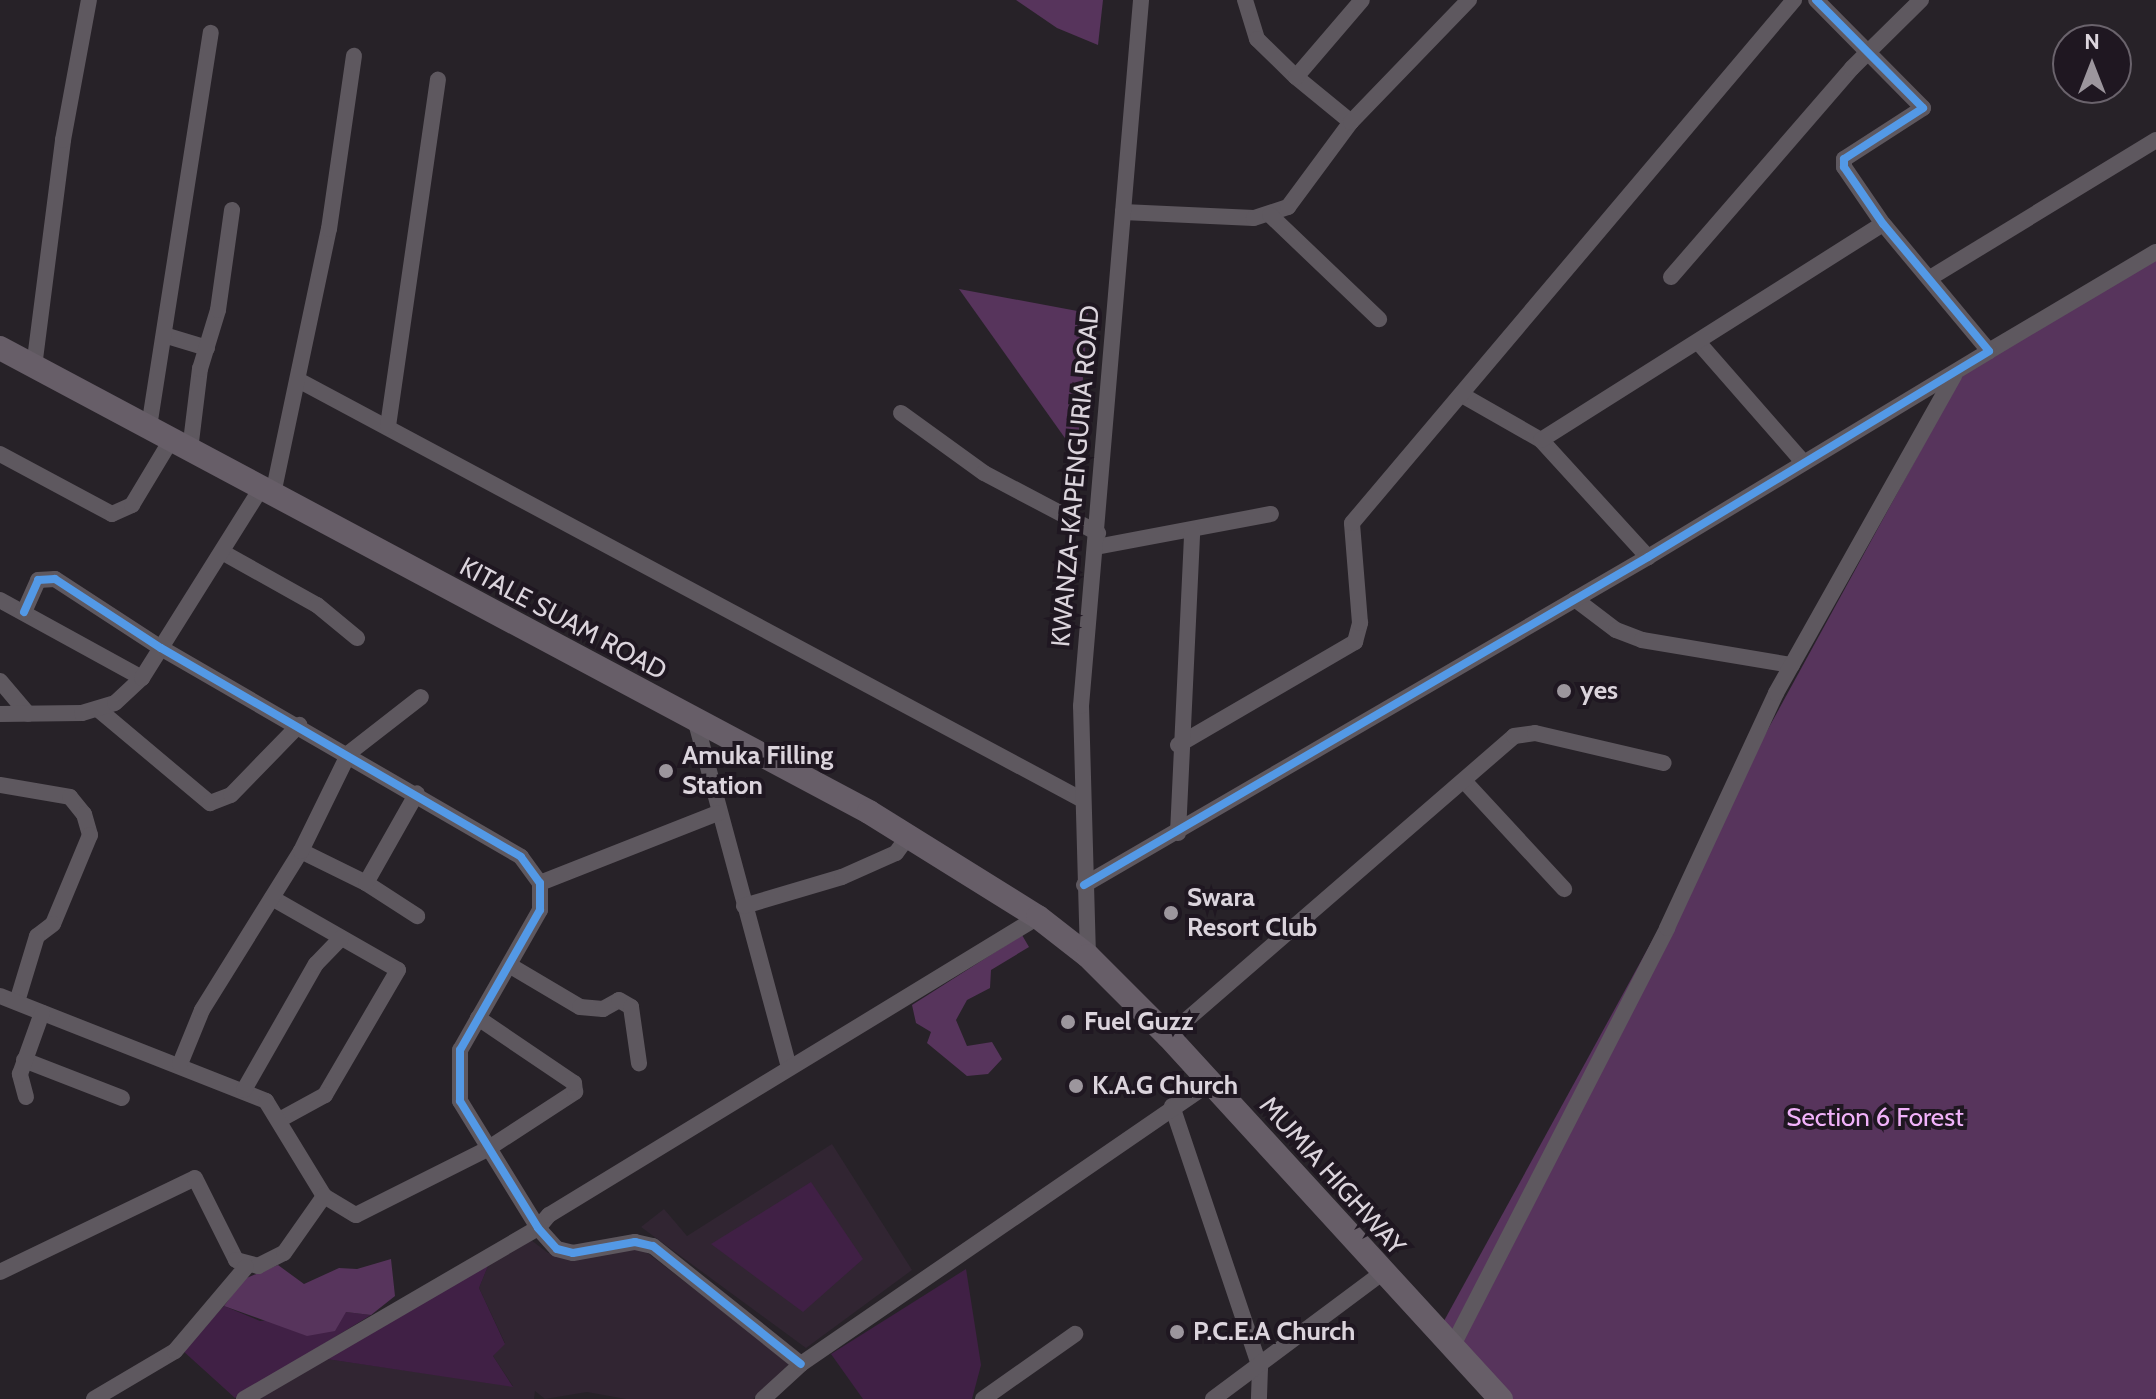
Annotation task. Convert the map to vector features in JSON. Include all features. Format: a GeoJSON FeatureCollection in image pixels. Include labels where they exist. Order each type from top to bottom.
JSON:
{"type":"FeatureCollection","features":[{"type":"Feature","properties":{"kind":"highway","name":"KITALE SUAM ROAD"},"geometry":{"type":"LineString","coordinates":[[0,348],[909,835],[1038,917],[1088,956]]}},
{"type":"Feature","properties":{"kind":"highway","name":"MUMIA HIGHWAY"},"geometry":{"type":"LineString","coordinates":[[1088,956],[1168,1036],[1382,1273],[1501,1399]]}},
{"type":"Feature","properties":{"kind":"street"},"geometry":{"type":"LineString","coordinates":[[34,367],[63,140],[89,0]]}},
{"type":"Feature","properties":{"kind":"street","name":"KWANZA-KAPENGURIA ROAD"},"geometry":{"type":"LineString","coordinates":[[1088,956],[1079,798],[1081,706],[1141,0]]}},
{"type":"Feature","properties":{"kind":"street"},"geometry":{"type":"LineString","coordinates":[[1245,0],[1257,39],[1296,77],[1351,122]]}},
{"type":"Feature","properties":{"kind":"street"},"geometry":{"type":"LineString","coordinates":[[1296,77],[1362,0]]}},
{"type":"Feature","properties":{"kind":"street"},"geometry":{"type":"LineString","coordinates":[[1123,212],[1270,215],[1288,207],[1351,122],[1469,0]]}},
{"type":"Feature","properties":{"kind":"street"},"geometry":{"type":"LineString","coordinates":[[1178,745],[1355,642],[1360,623],[1352,523],[1794,0]]}},
{"type":"Feature","properties":{"kind":"street"},"geometry":{"type":"LineString","coordinates":[[1816,0],[1923,108],[1844,159],[1844,167],[1883,224],[1989,351]]}},
{"type":"Feature","properties":{"kind":"street"},"geometry":{"type":"LineString","coordinates":[[1671,277],[1870,52],[1921,0]]}},
{"type":"Feature","properties":{"kind":"street"},"geometry":{"type":"LineString","coordinates":[[149,427],[211,33]]}},
{"type":"Feature","properties":{"kind":"street"},"geometry":{"type":"LineString","coordinates":[[0,714],[99,710],[115,703],[142,678],[222,552],[267,491],[300,381],[354,56]]}},
{"type":"Feature","properties":{"kind":"street"},"geometry":{"type":"LineString","coordinates":[[388,426],[438,80]]}},
{"type":"Feature","properties":{"kind":"street"},"geometry":{"type":"LineString","coordinates":[[1930,278],[2156,140]]}},
{"type":"Feature","properties":{"kind":"street"},"geometry":{"type":"LineString","coordinates":[[0,454],[112,514],[132,505],[180,445],[207,348],[232,210]]}},
{"type":"Feature","properties":{"kind":"street"},"geometry":{"type":"LineString","coordinates":[[1270,215],[1379,319]]}},
{"type":"Feature","properties":{"kind":"street"},"geometry":{"type":"LineString","coordinates":[[1541,440],[1883,224]]}},
{"type":"Feature","properties":{"kind":"street"},"geometry":{"type":"LineString","coordinates":[[1084,885],[1648,557],[1802,461],[1954,376],[1989,351],[2156,252]]}},
{"type":"Feature","properties":{"kind":"street"},"geometry":{"type":"LineString","coordinates":[[164,335],[207,348]]}},
{"type":"Feature","properties":{"kind":"street"},"geometry":{"type":"LineString","coordinates":[[1698,342],[1802,461]]}},
{"type":"Feature","properties":{"kind":"street"},"geometry":{"type":"LineString","coordinates":[[1452,1347],[1667,928],[1792,665],[1954,376]]}},
{"type":"Feature","properties":{"kind":"street"},"geometry":{"type":"LineString","coordinates":[[300,381],[1079,798]]}},
{"type":"Feature","properties":{"kind":"street"},"geometry":{"type":"LineString","coordinates":[[1462,395],[1541,440],[1648,557]]}},
{"type":"Feature","properties":{"kind":"street"},"geometry":{"type":"LineString","coordinates":[[901,413],[984,473],[1097,540],[1192,531],[1271,514]]}},
{"type":"Feature","properties":{"kind":"street"},"geometry":{"type":"LineString","coordinates":[[1178,833],[1178,745],[1192,531]]}},
{"type":"Feature","properties":{"kind":"street"},"geometry":{"type":"LineString","coordinates":[[222,552],[335,617],[357,638]]}},
{"type":"Feature","properties":{"kind":"street"},"geometry":{"type":"LineString","coordinates":[[24,612],[38,580],[55,579],[161,648],[514,850],[540,883],[540,910],[460,1050],[457,1086],[489,1148],[538,1228],[557,1249],[573,1253],[635,1242],[653,1246],[801,1364]]}},
{"type":"Feature","properties":{"kind":"street"},"geometry":{"type":"LineString","coordinates":[[1575,599],[1616,630],[1642,640],[1792,665]]}},
{"type":"Feature","properties":{"kind":"street"},"geometry":{"type":"LineString","coordinates":[[0,600],[142,678]]}},
{"type":"Feature","properties":{"kind":"street"},"geometry":{"type":"LineString","coordinates":[[0,681],[28,714]]}},
{"type":"Feature","properties":{"kind":"street"},"geometry":{"type":"LineString","coordinates":[[180,1064],[202,1010],[301,851],[349,753],[421,697]]}},
{"type":"Feature","properties":{"kind":"street"},"geometry":{"type":"LineString","coordinates":[[99,710],[210,803],[231,795],[299,725]]}},
{"type":"Feature","properties":{"kind":"street"},"geometry":{"type":"LineString","coordinates":[[695,719],[789,1068]]}},
{"type":"Feature","properties":{"kind":"street"},"geometry":{"type":"LineString","coordinates":[[1168,1036],[1523,732],[1664,763]]}},
{"type":"Feature","properties":{"kind":"street"},"geometry":{"type":"LineString","coordinates":[[1465,782],[1564,889]]}},
{"type":"Feature","properties":{"kind":"street"},"geometry":{"type":"LineString","coordinates":[[0,785],[70,797],[84,814],[90,835],[53,924],[37,936],[17,1002]]}},
{"type":"Feature","properties":{"kind":"street"},"geometry":{"type":"LineString","coordinates":[[366,883],[417,793]]}},
{"type":"Feature","properties":{"kind":"street"},"geometry":{"type":"LineString","coordinates":[[540,883],[718,813]]}},
{"type":"Feature","properties":{"kind":"street"},"geometry":{"type":"LineString","coordinates":[[744,906],[842,877],[896,853],[909,835]]}},
{"type":"Feature","properties":{"kind":"street"},"geometry":{"type":"LineString","coordinates":[[301,851],[366,883],[417,916]]}},
{"type":"Feature","properties":{"kind":"street"},"geometry":{"type":"LineString","coordinates":[[272,898],[398,970],[325,1095],[281,1119]]}},
{"type":"Feature","properties":{"kind":"street"},"geometry":{"type":"LineString","coordinates":[[244,1399],[538,1228],[549,1215],[1038,917]]}},
{"type":"Feature","properties":{"kind":"street"},"geometry":{"type":"LineString","coordinates":[[244,1090],[316,964],[341,938]]}},
{"type":"Feature","properties":{"kind":"street"},"geometry":{"type":"LineString","coordinates":[[509,965],[580,1007],[603,1009],[619,1000],[631,1007],[639,1063]]}},
{"type":"Feature","properties":{"kind":"street"},"geometry":{"type":"LineString","coordinates":[[0,996],[180,1064],[266,1101],[281,1119],[324,1196],[347,1213],[366,1214],[489,1148],[571,1097],[576,1088],[478,1018]]}},
{"type":"Feature","properties":{"kind":"street"},"geometry":{"type":"LineString","coordinates":[[26,1097],[20,1083],[24,1060],[42,1013]]}},
{"type":"Feature","properties":{"kind":"street"},"geometry":{"type":"LineString","coordinates":[[24,1060],[122,1098]]}},
{"type":"Feature","properties":{"kind":"street"},"geometry":{"type":"LineString","coordinates":[[763,1399],[801,1364],[1172,1106],[1210,1083]]}},
{"type":"Feature","properties":{"kind":"street"},"geometry":{"type":"LineString","coordinates":[[1172,1106],[1260,1368],[1259,1399]]}},
{"type":"Feature","properties":{"kind":"street"},"geometry":{"type":"LineString","coordinates":[[0,1272],[195,1178],[236,1260],[246,1267]]}},
{"type":"Feature","properties":{"kind":"street"},"geometry":{"type":"LineString","coordinates":[[94,1399],[175,1351],[246,1267],[269,1263],[284,1253],[324,1196]]}},
{"type":"Feature","properties":{"kind":"street"},"geometry":{"type":"LineString","coordinates":[[1213,1399],[1260,1368],[1382,1273]]}},
{"type":"Feature","properties":{"kind":"street"},"geometry":{"type":"LineString","coordinates":[[983,1399],[1075,1334]]}},
{"type":"Feature","properties":{"kind":"shaded area"},"geometry":{"type":"Polygon","coordinates":[[[832,1144],[912,1270],[806,1348],[641,1227],[664,1209],[687,1236],[832,1144]]]}},
{"type":"Feature","properties":{"kind":"shaded area"},"geometry":{"type":"Polygon","coordinates":[[[811,1182],[863,1259],[803,1312],[711,1244],[811,1182]]]}},
{"type":"Feature","properties":{"kind":"shaded area"},"geometry":{"type":"Polygon","coordinates":[[[531,1240],[548,1253],[641,1248],[790,1363],[753,1399],[626,1399],[587,1392],[545,1399],[535,1391],[534,1399],[257,1399],[320,1358],[513,1386],[493,1356],[505,1343],[479,1288],[490,1261],[531,1240]]]}},
{"type":"Feature","properties":{"kind":"shaded area"},"geometry":{"type":"Polygon","coordinates":[[[490,1261],[479,1288],[505,1344],[493,1356],[513,1387],[320,1358],[490,1261]]]}},
{"type":"Feature","properties":{"kind":"shaded area"},"geometry":{"type":"Polygon","coordinates":[[[966,1269],[981,1365],[972,1399],[863,1399],[831,1354],[966,1269]]]}},
{"type":"Feature","properties":{"kind":"shaded area"},"geometry":{"type":"Polygon","coordinates":[[[224,1306],[260,1321],[346,1312],[371,1315],[235,1398],[182,1350],[224,1306]]]}},
{"type":"Feature","properties":{"kind":"green space"},"geometry":{"type":"Polygon","coordinates":[[[1016,0],[1103,0],[1098,45],[1057,28],[1016,0]]]}},
{"type":"Feature","properties":{"kind":"green space","name":"Section 6 Forest"},"geometry":{"type":"Polygon","coordinates":[[[2156,244],[2156,1399],[1486,1399],[1433,1341],[1975,351],[2156,244]]]}},
{"type":"Feature","properties":{"kind":"green space"},"geometry":{"type":"Polygon","coordinates":[[[959,289],[1088,313],[1077,455],[959,289]]]}},
{"type":"Feature","properties":{"kind":"green space"},"geometry":{"type":"Polygon","coordinates":[[[1022,935],[1029,947],[991,970],[990,988],[967,1000],[956,1020],[967,1046],[992,1042],[1002,1059],[988,1074],[967,1076],[927,1043],[931,1032],[916,1023],[912,1005],[1022,935]]]}},
{"type":"Feature","properties":{"kind":"green space"},"geometry":{"type":"Polygon","coordinates":[[[391,1259],[395,1296],[371,1315],[346,1312],[335,1331],[307,1336],[224,1306],[244,1279],[278,1265],[304,1284],[339,1268],[357,1269],[391,1259]]]}},
{"type":"Feature","properties":{"kind":"cycle path"},"geometry":{"type":"LineString","coordinates":[[1084,885],[1648,557],[1989,351],[1883,224],[1844,167],[1844,159],[1923,108],[1816,0]]}},
{"type":"Feature","properties":{"kind":"cycle path"},"geometry":{"type":"LineString","coordinates":[[24,612],[38,580],[55,579],[161,648],[521,857],[540,883],[540,910],[460,1050],[460,1101],[538,1228],[557,1249],[573,1253],[635,1242],[653,1246],[801,1364]]}},
{"type":"Feature","properties":{"kind":"place","name":"yes"},"geometry":{"type":"Point","coordinates":[1564,691]}},
{"type":"Feature","properties":{"kind":"place","name":"Amuka Filling Station"},"geometry":{"type":"Point","coordinates":[666,771]}},
{"type":"Feature","properties":{"kind":"place","name":"Swara Resort Club"},"geometry":{"type":"Point","coordinates":[1171,913]}},
{"type":"Feature","properties":{"kind":"place","name":"Fuel Guzz"},"geometry":{"type":"Point","coordinates":[1068,1022]}},
{"type":"Feature","properties":{"kind":"place","name":"K.A.G Church"},"geometry":{"type":"Point","coordinates":[1076,1086]}},
{"type":"Feature","properties":{"kind":"place","name":"P.C.E.A Church"},"geometry":{"type":"Point","coordinates":[1177,1332]}}]}
